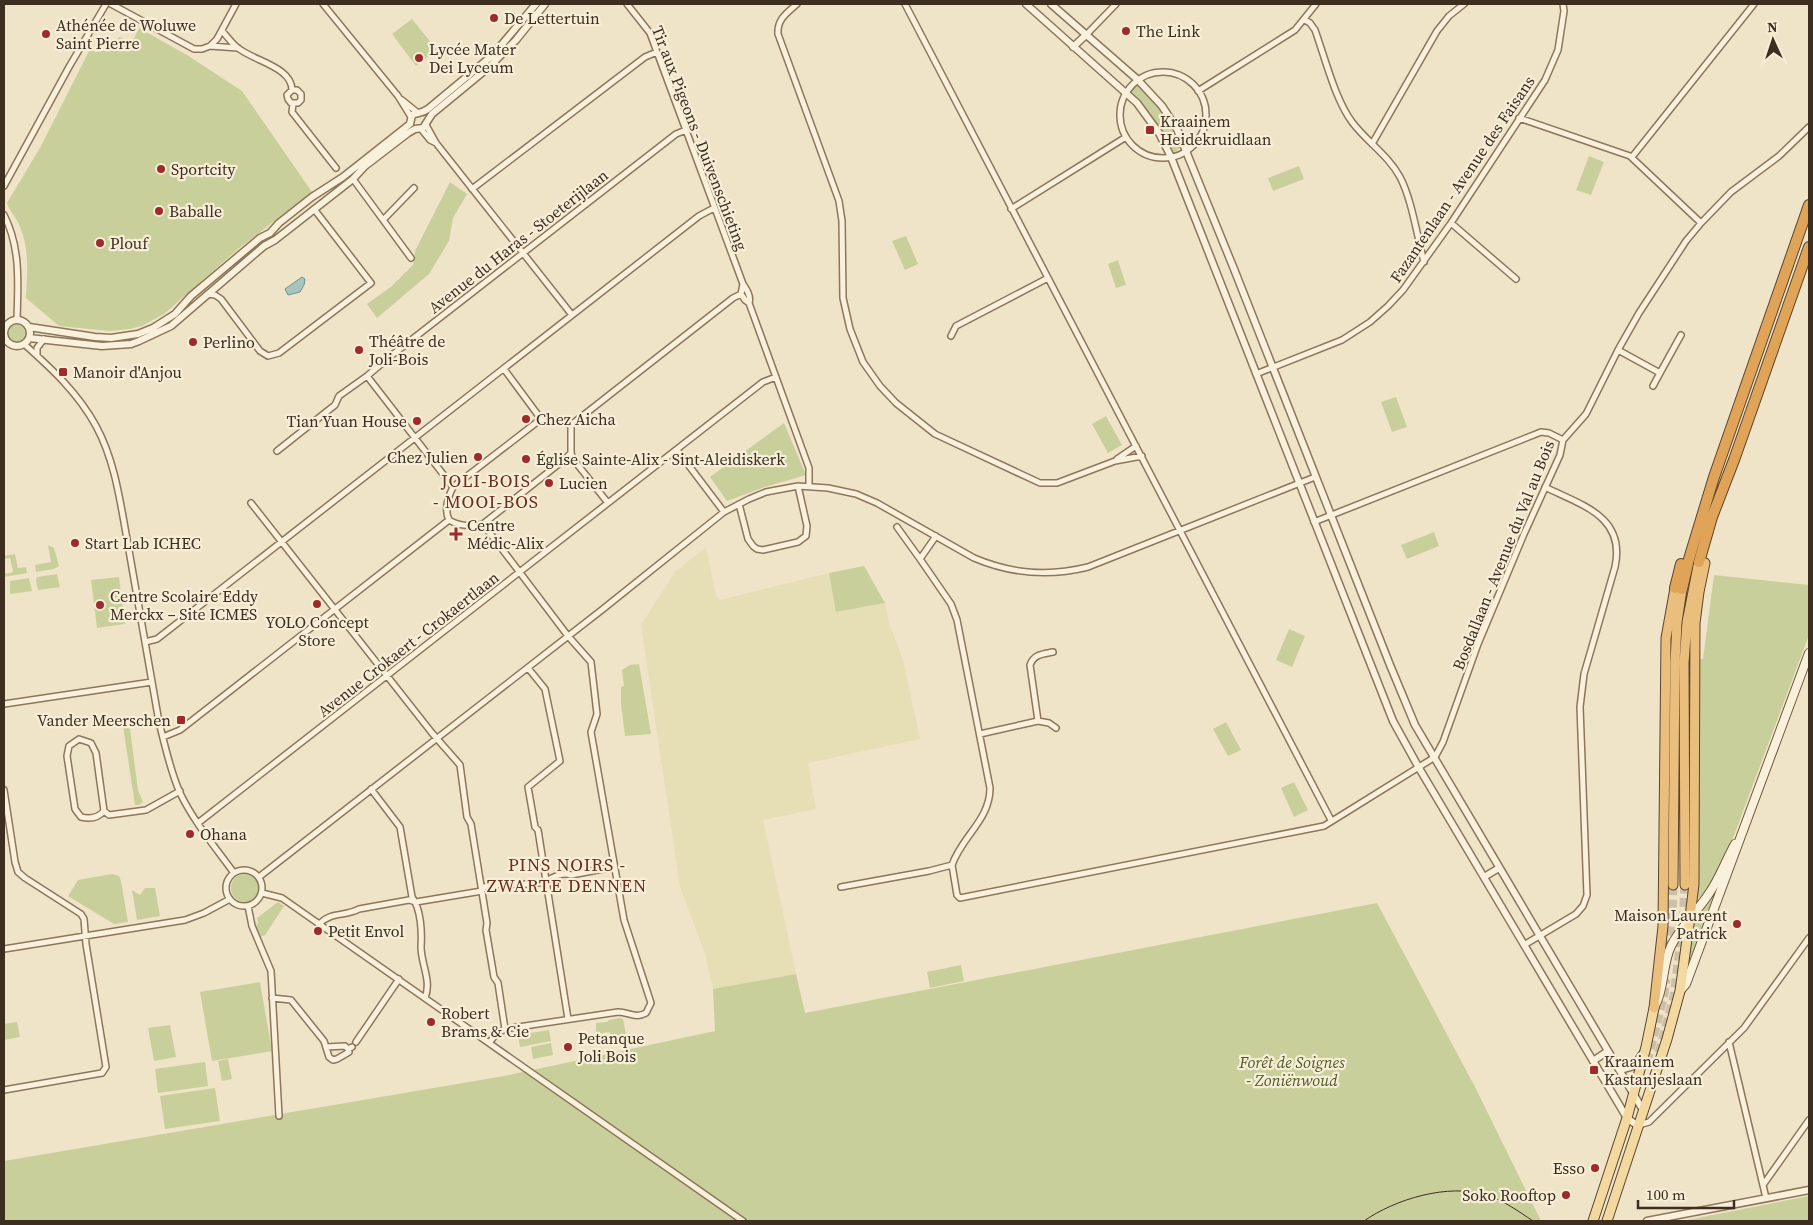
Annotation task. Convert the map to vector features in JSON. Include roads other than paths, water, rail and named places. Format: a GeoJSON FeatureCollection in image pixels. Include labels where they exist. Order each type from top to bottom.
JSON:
{"type":"FeatureCollection","features":[{"type":"Feature","properties":{"kind":"highway"},"geometry":{"type":"LineString","coordinates":[[1654,1008],[1663,926],[1666,638],[1694,519],[1707,485],[1714,477],[1809,206]]}},
{"type":"Feature","properties":{"kind":"highway"},"geometry":{"type":"LineString","coordinates":[[1685,885],[1684,663],[1687,622],[1712,516],[1734,460],[1809,247]]}},
{"type":"Feature","properties":{"kind":"highway"},"geometry":{"type":"LineString","coordinates":[[1690,918],[1693,898],[1695,633],[1702,562]]}},
{"type":"Feature","properties":{"kind":"highway"},"geometry":{"type":"LineString","coordinates":[[1673,884],[1674,664],[1679,589]]}},
{"type":"Feature","properties":{"kind":"main road"},"geometry":{"type":"LineString","coordinates":[[1680,991],[1686,984],[1809,653]]}},
{"type":"Feature","properties":{"kind":"main road"},"geometry":{"type":"LineString","coordinates":[[1596,1220],[1634,1095],[1654,1008],[1661,995],[1669,950],[1676,937],[1709,893],[1740,836]]}},
{"type":"Feature","properties":{"kind":"main road"},"geometry":{"type":"LineString","coordinates":[[1693,898],[1696,904],[1703,901]]}},
{"type":"Feature","properties":{"kind":"main road"},"geometry":{"type":"LineString","coordinates":[[1607,1221],[1667,1039],[1680,991],[1690,918]]}},
{"type":"Feature","properties":{"kind":"street"},"geometry":{"type":"LineString","coordinates":[[4,186],[60,81],[106,4]]}},
{"type":"Feature","properties":{"kind":"street"},"geometry":{"type":"LineString","coordinates":[[111,4],[194,48],[202,49],[210,46],[238,48]]}},
{"type":"Feature","properties":{"kind":"street"},"geometry":{"type":"LineString","coordinates":[[210,46],[222,31],[236,4]]}},
{"type":"Feature","properties":{"kind":"street"},"geometry":{"type":"LineString","coordinates":[[323,4],[572,315]]}},
{"type":"Feature","properties":{"kind":"street"},"geometry":{"type":"LineString","coordinates":[[29,338],[102,346],[140,341],[171,326],[264,246],[353,179],[365,166],[418,124],[420,113],[488,60],[536,4]]}},
{"type":"Feature","properties":{"kind":"street"},"geometry":{"type":"LineString","coordinates":[[29,327],[29,338],[24,344],[18,346],[7,345],[4,335],[5,326],[17,320],[24,322],[29,327],[111,338],[138,334],[153,328],[176,314],[198,291],[260,238],[270,233],[279,223],[312,197],[432,114],[489,67],[516,40],[545,4]]}},
{"type":"Feature","properties":{"kind":"street","name":"Tir aux Pigeons - Duivenschieting"},"geometry":{"type":"LineString","coordinates":[[627,4],[650,33],[742,284],[748,291],[749,303],[810,468],[808,486]]}},
{"type":"Feature","properties":{"kind":"street"},"geometry":{"type":"LineString","coordinates":[[797,4],[782,17],[777,26],[778,34],[839,202],[842,221],[843,298],[850,329],[863,362],[880,386],[896,403],[934,434],[1032,481],[1057,483],[1115,461],[1142,456]]}},
{"type":"Feature","properties":{"kind":"street"},"geometry":{"type":"LineString","coordinates":[[905,4],[1332,820]]}},
{"type":"Feature","properties":{"kind":"street"},"geometry":{"type":"LineString","coordinates":[[1026,4],[1073,48],[1126,93],[1150,119],[1170,157],[1393,721],[1627,1118],[1638,1126],[1649,1122],[1744,1028],[1809,938]]}},
{"type":"Feature","properties":{"kind":"street"},"geometry":{"type":"LineString","coordinates":[[1051,4],[1138,80],[1170,117],[1186,150],[1415,726],[1643,1110]]}},
{"type":"Feature","properties":{"kind":"street"},"geometry":{"type":"LineString","coordinates":[[1073,48],[1116,4]]}},
{"type":"Feature","properties":{"kind":"street"},"geometry":{"type":"LineString","coordinates":[[1198,90],[1295,30],[1316,4]]}},
{"type":"Feature","properties":{"kind":"street"},"geometry":{"type":"LineString","coordinates":[[1372,144],[1437,31],[1449,16],[1464,4]]}},
{"type":"Feature","properties":{"kind":"street","name":"Fazantenlaan - Avenue des Faisans"},"geometry":{"type":"LineString","coordinates":[[1256,374],[1342,340],[1370,322],[1393,300],[1424,262],[1451,223],[1545,80],[1558,50],[1564,11],[1563,4]]}},
{"type":"Feature","properties":{"kind":"street"},"geometry":{"type":"LineString","coordinates":[[1632,158],[1754,4]]}},
{"type":"Feature","properties":{"kind":"street"},"geometry":{"type":"LineString","coordinates":[[1305,20],[1315,30],[1340,101],[1348,116],[1390,162],[1402,181],[1424,262]]}},
{"type":"Feature","properties":{"kind":"street"},"geometry":{"type":"LineString","coordinates":[[222,31],[238,48],[286,74],[292,83],[292,90],[288,95],[288,99],[294,104]]}},
{"type":"Feature","properties":{"kind":"street"},"geometry":{"type":"LineString","coordinates":[[472,189],[645,57],[657,52]]}},
{"type":"Feature","properties":{"kind":"street"},"geometry":{"type":"LineString","coordinates":[[1166,71],[1176,73],[1188,80],[1198,90],[1206,112],[1204,125],[1195,142],[1186,150],[1170,157],[1154,157],[1136,148],[1126,137],[1120,119],[1120,108],[1126,93],[1138,80],[1151,73],[1166,71]]}},
{"type":"Feature","properties":{"kind":"street"},"geometry":{"type":"LineString","coordinates":[[292,90],[297,90],[301,94],[300,102],[294,104]]}},
{"type":"Feature","properties":{"kind":"street"},"geometry":{"type":"LineString","coordinates":[[398,96],[420,113]]}},
{"type":"Feature","properties":{"kind":"street"},"geometry":{"type":"LineString","coordinates":[[294,104],[292,112],[336,168]]}},
{"type":"Feature","properties":{"kind":"street"},"geometry":{"type":"LineString","coordinates":[[418,124],[420,113]]}},
{"type":"Feature","properties":{"kind":"street"},"geometry":{"type":"LineString","coordinates":[[1520,118],[1626,154],[1701,222]]}},
{"type":"Feature","properties":{"kind":"street","name":"Bosdallaan - Avenue du Val au Bois"},"geometry":{"type":"LineString","coordinates":[[952,864],[957,895],[960,898],[1324,826],[1434,758],[1443,742],[1478,644],[1545,487],[1562,452],[1563,440],[1586,414],[1618,350],[1680,248],[1701,222],[1731,192],[1779,156],[1809,127]]}},
{"type":"Feature","properties":{"kind":"street","name":"Avenue du Haras - Stoeterijlaan"},"geometry":{"type":"LineString","coordinates":[[277,450],[335,405],[340,396],[375,368],[676,134],[686,130]]}},
{"type":"Feature","properties":{"kind":"street"},"geometry":{"type":"LineString","coordinates":[[1011,209],[1126,137]]}},
{"type":"Feature","properties":{"kind":"street"},"geometry":{"type":"LineString","coordinates":[[353,179],[411,258]]}},
{"type":"Feature","properties":{"kind":"street"},"geometry":{"type":"LineString","coordinates":[[384,219],[414,188]]}},
{"type":"Feature","properties":{"kind":"street"},"geometry":{"type":"LineString","coordinates":[[145,642],[157,639],[572,315],[700,216],[714,208]]}},
{"type":"Feature","properties":{"kind":"street"},"geometry":{"type":"LineString","coordinates":[[208,294],[215,295],[221,299],[260,352],[268,356],[280,353],[371,283],[314,209]]}},
{"type":"Feature","properties":{"kind":"street"},"geometry":{"type":"LineString","coordinates":[[4,215],[13,236],[17,257],[17,320]]}},
{"type":"Feature","properties":{"kind":"street"},"geometry":{"type":"LineString","coordinates":[[1451,223],[1516,278]]}},
{"type":"Feature","properties":{"kind":"street"},"geometry":{"type":"LineString","coordinates":[[951,336],[956,326],[1048,278]]}},
{"type":"Feature","properties":{"kind":"street","name":"Tir aux Pigeons - Duivenschieting"},"geometry":{"type":"LineString","coordinates":[[742,284],[741,294],[749,303]]}},
{"type":"Feature","properties":{"kind":"street"},"geometry":{"type":"LineString","coordinates":[[571,425],[725,304],[741,294]]}},
{"type":"Feature","properties":{"kind":"street"},"geometry":{"type":"LineString","coordinates":[[1653,386],[1681,335]]}},
{"type":"Feature","properties":{"kind":"street"},"geometry":{"type":"LineString","coordinates":[[37,355],[37,348],[44,339]]}},
{"type":"Feature","properties":{"kind":"street"},"geometry":{"type":"LineString","coordinates":[[24,344],[67,384],[81,402],[97,428],[112,464],[167,756],[180,792],[198,823],[234,873]]}},
{"type":"Feature","properties":{"kind":"street"},"geometry":{"type":"LineString","coordinates":[[1618,350],[1660,373]]}},
{"type":"Feature","properties":{"kind":"street"},"geometry":{"type":"LineString","coordinates":[[504,369],[541,419]]}},
{"type":"Feature","properties":{"kind":"street"},"geometry":{"type":"LineString","coordinates":[[367,376],[453,487]]}},
{"type":"Feature","properties":{"kind":"street","name":"Avenue Crokaert - Crokaertlaan"},"geometry":{"type":"LineString","coordinates":[[198,823],[763,382],[776,377]]}},
{"type":"Feature","properties":{"kind":"street"},"geometry":{"type":"LineString","coordinates":[[571,425],[560,421],[541,419],[453,487],[449,494],[446,511],[449,520],[454,524],[482,524],[571,453]]}},
{"type":"Feature","properties":{"kind":"street"},"geometry":{"type":"LineString","coordinates":[[571,425],[571,453],[573,459],[608,503]]}},
{"type":"Feature","properties":{"kind":"street"},"geometry":{"type":"LineString","coordinates":[[1314,522],[1541,432],[1549,433],[1563,440]]}},
{"type":"Feature","properties":{"kind":"street"},"geometry":{"type":"LineString","coordinates":[[1115,461],[1136,446]]}},
{"type":"Feature","properties":{"kind":"street"},"geometry":{"type":"LineString","coordinates":[[677,450],[724,512]]}},
{"type":"Feature","properties":{"kind":"street"},"geometry":{"type":"LineString","coordinates":[[259,877],[528,668],[724,512],[766,492],[798,486],[837,489],[867,498],[974,558],[990,565],[1018,572],[1049,574],[1088,567],[1315,476]]}},
{"type":"Feature","properties":{"kind":"street"},"geometry":{"type":"LineString","coordinates":[[739,504],[748,539],[753,546],[763,550],[798,542],[803,540],[807,531],[798,486]]}},
{"type":"Feature","properties":{"kind":"street"},"geometry":{"type":"LineString","coordinates":[[1524,945],[1576,914],[1583,906],[1587,895],[1580,707],[1584,674],[1615,567],[1617,554],[1613,533],[1600,516],[1545,487]]}},
{"type":"Feature","properties":{"kind":"street"},"geometry":{"type":"LineString","coordinates":[[251,503],[460,765],[467,817],[471,824],[482,891],[492,968],[498,983],[505,1029]]}},
{"type":"Feature","properties":{"kind":"street"},"geometry":{"type":"LineString","coordinates":[[163,737],[180,730],[449,520]]}},
{"type":"Feature","properties":{"kind":"street"},"geometry":{"type":"LineString","coordinates":[[482,524],[568,636],[591,662],[597,714],[591,732],[614,867],[624,920],[637,963],[651,999],[650,1007],[646,1013],[639,1016],[618,1012],[505,1029],[496,1034],[489,1043]]}},
{"type":"Feature","properties":{"kind":"street"},"geometry":{"type":"LineString","coordinates":[[841,887],[930,871],[952,864],[985,813],[989,800],[990,788],[957,620],[951,604],[897,527]]}},
{"type":"Feature","properties":{"kind":"street"},"geometry":{"type":"LineString","coordinates":[[920,559],[936,536]]}},
{"type":"Feature","properties":{"kind":"street"},"geometry":{"type":"LineString","coordinates":[[1038,721],[1030,665],[1032,659],[1037,655],[1053,652]]}},
{"type":"Feature","properties":{"kind":"street"},"geometry":{"type":"LineString","coordinates":[[528,668],[545,689],[560,761],[528,787],[535,827],[538,830],[568,1019]]}},
{"type":"Feature","properties":{"kind":"street"},"geometry":{"type":"LineString","coordinates":[[4,704],[152,682]]}},
{"type":"Feature","properties":{"kind":"street"},"geometry":{"type":"LineString","coordinates":[[980,734],[1038,721],[1049,723],[1056,728]]}},
{"type":"Feature","properties":{"kind":"street"},"geometry":{"type":"LineString","coordinates":[[104,811],[98,816],[85,818],[78,815],[75,809],[67,753],[69,746],[74,741],[83,740],[91,743],[95,748],[104,811],[108,815],[146,810],[180,792]]}},
{"type":"Feature","properties":{"kind":"street"},"geometry":{"type":"LineString","coordinates":[[371,789],[400,828],[412,897],[416,902],[423,940],[422,947],[428,992],[425,998]]}},
{"type":"Feature","properties":{"kind":"street"},"geometry":{"type":"LineString","coordinates":[[4,790],[18,872],[80,914],[84,919],[106,1063],[105,1070],[102,1073],[4,1090]]}},
{"type":"Feature","properties":{"kind":"street"},"geometry":{"type":"LineString","coordinates":[[319,924],[326,917],[353,912],[359,909],[409,900],[416,902],[482,891],[484,887],[511,883],[517,885],[546,880],[550,876],[571,875],[614,867]]}},
{"type":"Feature","properties":{"kind":"street"},"geometry":{"type":"LineString","coordinates":[[1484,877],[1499,868]]}},
{"type":"Feature","properties":{"kind":"street"},"geometry":{"type":"LineString","coordinates":[[247,870],[259,877],[263,887],[257,902],[248,906],[241,906],[230,899],[227,894],[227,882],[234,873],[247,870]]}},
{"type":"Feature","properties":{"kind":"street"},"geometry":{"type":"LineString","coordinates":[[262,893],[282,898],[743,1221]]}},
{"type":"Feature","properties":{"kind":"street"},"geometry":{"type":"LineString","coordinates":[[4,949],[185,920],[204,913],[230,899]]}},
{"type":"Feature","properties":{"kind":"street"},"geometry":{"type":"LineString","coordinates":[[248,906],[252,926],[266,956],[270,971],[279,1116]]}},
{"type":"Feature","properties":{"kind":"street"},"geometry":{"type":"LineString","coordinates":[[272,998],[291,1000],[324,1042],[329,1057],[333,1060],[345,1056],[399,979]]}},
{"type":"Feature","properties":{"kind":"street"},"geometry":{"type":"LineString","coordinates":[[1729,1042],[1766,1198]]}},
{"type":"Feature","properties":{"kind":"street"},"geometry":{"type":"LineString","coordinates":[[326,1047],[352,1046]]}},
{"type":"Feature","properties":{"kind":"street"},"geometry":{"type":"LineString","coordinates":[[1618,1067],[1624,1069],[1634,1066],[1646,1046]]}},
{"type":"Feature","properties":{"kind":"street"},"geometry":{"type":"LineString","coordinates":[[1593,1061],[1608,1051]]}},
{"type":"Feature","properties":{"kind":"street"},"geometry":{"type":"LineString","coordinates":[[1763,1185],[1809,1120]]}},
{"type":"Feature","properties":{"kind":"street"},"geometry":{"type":"LineString","coordinates":[[1646,1221],[1809,1190]]}},
{"type":"Feature","properties":{"kind":"water"},"geometry":{"type":"Polygon","coordinates":[[[302,277],[305,279],[300,292],[288,295],[285,289],[302,277]]]}},
{"type":"Feature","properties":{"kind":"tunnel"},"geometry":{"type":"LineString","coordinates":[[1669,949],[1673,885]]}},
{"type":"Feature","properties":{"kind":"tunnel"},"geometry":{"type":"LineString","coordinates":[[1659,1053],[1674,996],[1683,923],[1685,885]]}},
{"type":"Feature","properties":{"kind":"tunnel"},"geometry":{"type":"LineString","coordinates":[[1647,1062],[1664,995],[1666,979]]}},
{"type":"Feature","properties":{"kind":"tram line"},"geometry":{"type":"LineString","coordinates":[[1364,1221],[1406,1200],[1439,1192],[1456,1191],[1492,1197],[1533,1221]]}},
{"type":"Feature","properties":{"kind":"place","name":"De Lettertuin"},"geometry":{"type":"Point","coordinates":[494,18]}},
{"type":"Feature","properties":{"kind":"place","name":"The Link"},"geometry":{"type":"Point","coordinates":[1126,31]}},
{"type":"Feature","properties":{"kind":"place","name":"Athénée de Woluwe Saint Pierre"},"geometry":{"type":"Point","coordinates":[46,34]}},
{"type":"Feature","properties":{"kind":"place","name":"Lycée Mater Dei Lyceum"},"geometry":{"type":"Point","coordinates":[419,58]}},
{"type":"Feature","properties":{"kind":"place","name":"Kraainem Heidekruidlaan"},"geometry":{"type":"Point","coordinates":[1150,130]}},
{"type":"Feature","properties":{"kind":"place","name":"Sportcity"},"geometry":{"type":"Point","coordinates":[161,169]}},
{"type":"Feature","properties":{"kind":"place","name":"Baballe"},"geometry":{"type":"Point","coordinates":[159,211]}},
{"type":"Feature","properties":{"kind":"place","name":"Plouf"},"geometry":{"type":"Point","coordinates":[100,243]}},
{"type":"Feature","properties":{"kind":"place","name":"Perlino"},"geometry":{"type":"Point","coordinates":[193,342]}},
{"type":"Feature","properties":{"kind":"place","name":"Théâtre de Joli-Bois"},"geometry":{"type":"Point","coordinates":[359,350]}},
{"type":"Feature","properties":{"kind":"place","name":"Manoir d'Anjou"},"geometry":{"type":"Point","coordinates":[63,372]}},
{"type":"Feature","properties":{"kind":"place","name":"Chez Aicha"},"geometry":{"type":"Point","coordinates":[526,419]}},
{"type":"Feature","properties":{"kind":"place","name":"Tian Yuan House"},"geometry":{"type":"Point","coordinates":[417,421]}},
{"type":"Feature","properties":{"kind":"place","name":"Chez Julien"},"geometry":{"type":"Point","coordinates":[478,457]}},
{"type":"Feature","properties":{"kind":"place","name":"Église Sainte-Alix - Sint-Aleidiskerk"},"geometry":{"type":"Point","coordinates":[526,459]}},
{"type":"Feature","properties":{"kind":"place","name":"Lucien"},"geometry":{"type":"Point","coordinates":[549,483]}},
{"type":"Feature","properties":{"kind":"place","name":"Centre Médic-Alix"},"geometry":{"type":"Point","coordinates":[456,534]}},
{"type":"Feature","properties":{"kind":"place","name":"Start Lab ICHEC"},"geometry":{"type":"Point","coordinates":[75,543]}},
{"type":"Feature","properties":{"kind":"place","name":"YOLO Concept Store"},"geometry":{"type":"Point","coordinates":[317,604]}},
{"type":"Feature","properties":{"kind":"place","name":"Centre Scolaire Eddy Merckx – Site ICMES"},"geometry":{"type":"Point","coordinates":[100,605]}},
{"type":"Feature","properties":{"kind":"place","name":"Vander Meerschen"},"geometry":{"type":"Point","coordinates":[181,720]}},
{"type":"Feature","properties":{"kind":"place","name":"Ohana"},"geometry":{"type":"Point","coordinates":[190,834]}},
{"type":"Feature","properties":{"kind":"place","name":"Maison Laurent Patrick"},"geometry":{"type":"Point","coordinates":[1737,924]}},
{"type":"Feature","properties":{"kind":"place","name":"Petit Envol"},"geometry":{"type":"Point","coordinates":[318,931]}},
{"type":"Feature","properties":{"kind":"place","name":"Robert Brams & Cie"},"geometry":{"type":"Point","coordinates":[431,1022]}},
{"type":"Feature","properties":{"kind":"place","name":"Petanque Joli Bois"},"geometry":{"type":"Point","coordinates":[568,1047]}},
{"type":"Feature","properties":{"kind":"place","name":"Kraainem Kastanjeslaan"},"geometry":{"type":"Point","coordinates":[1594,1070]}},
{"type":"Feature","properties":{"kind":"place","name":"Esso"},"geometry":{"type":"Point","coordinates":[1595,1168]}},
{"type":"Feature","properties":{"kind":"place","name":"Soko Rooftop"},"geometry":{"type":"Point","coordinates":[1566,1195]}},
{"type":"Feature","properties":{"kind":"district","name":"JOLI-BOIS - MOOI-BOS"},"geometry":{"type":"Point","coordinates":[486,491]}},
{"type":"Feature","properties":{"kind":"district","name":"PINS NOIRS - ZWARTE DENNEN"},"geometry":{"type":"Point","coordinates":[567,875]}},
{"type":"Feature","properties":{"kind":"park label","name":"Forêt de Soignes - Zoniënwoud"},"geometry":{"type":"Point","coordinates":[1292,1071]}}]}
